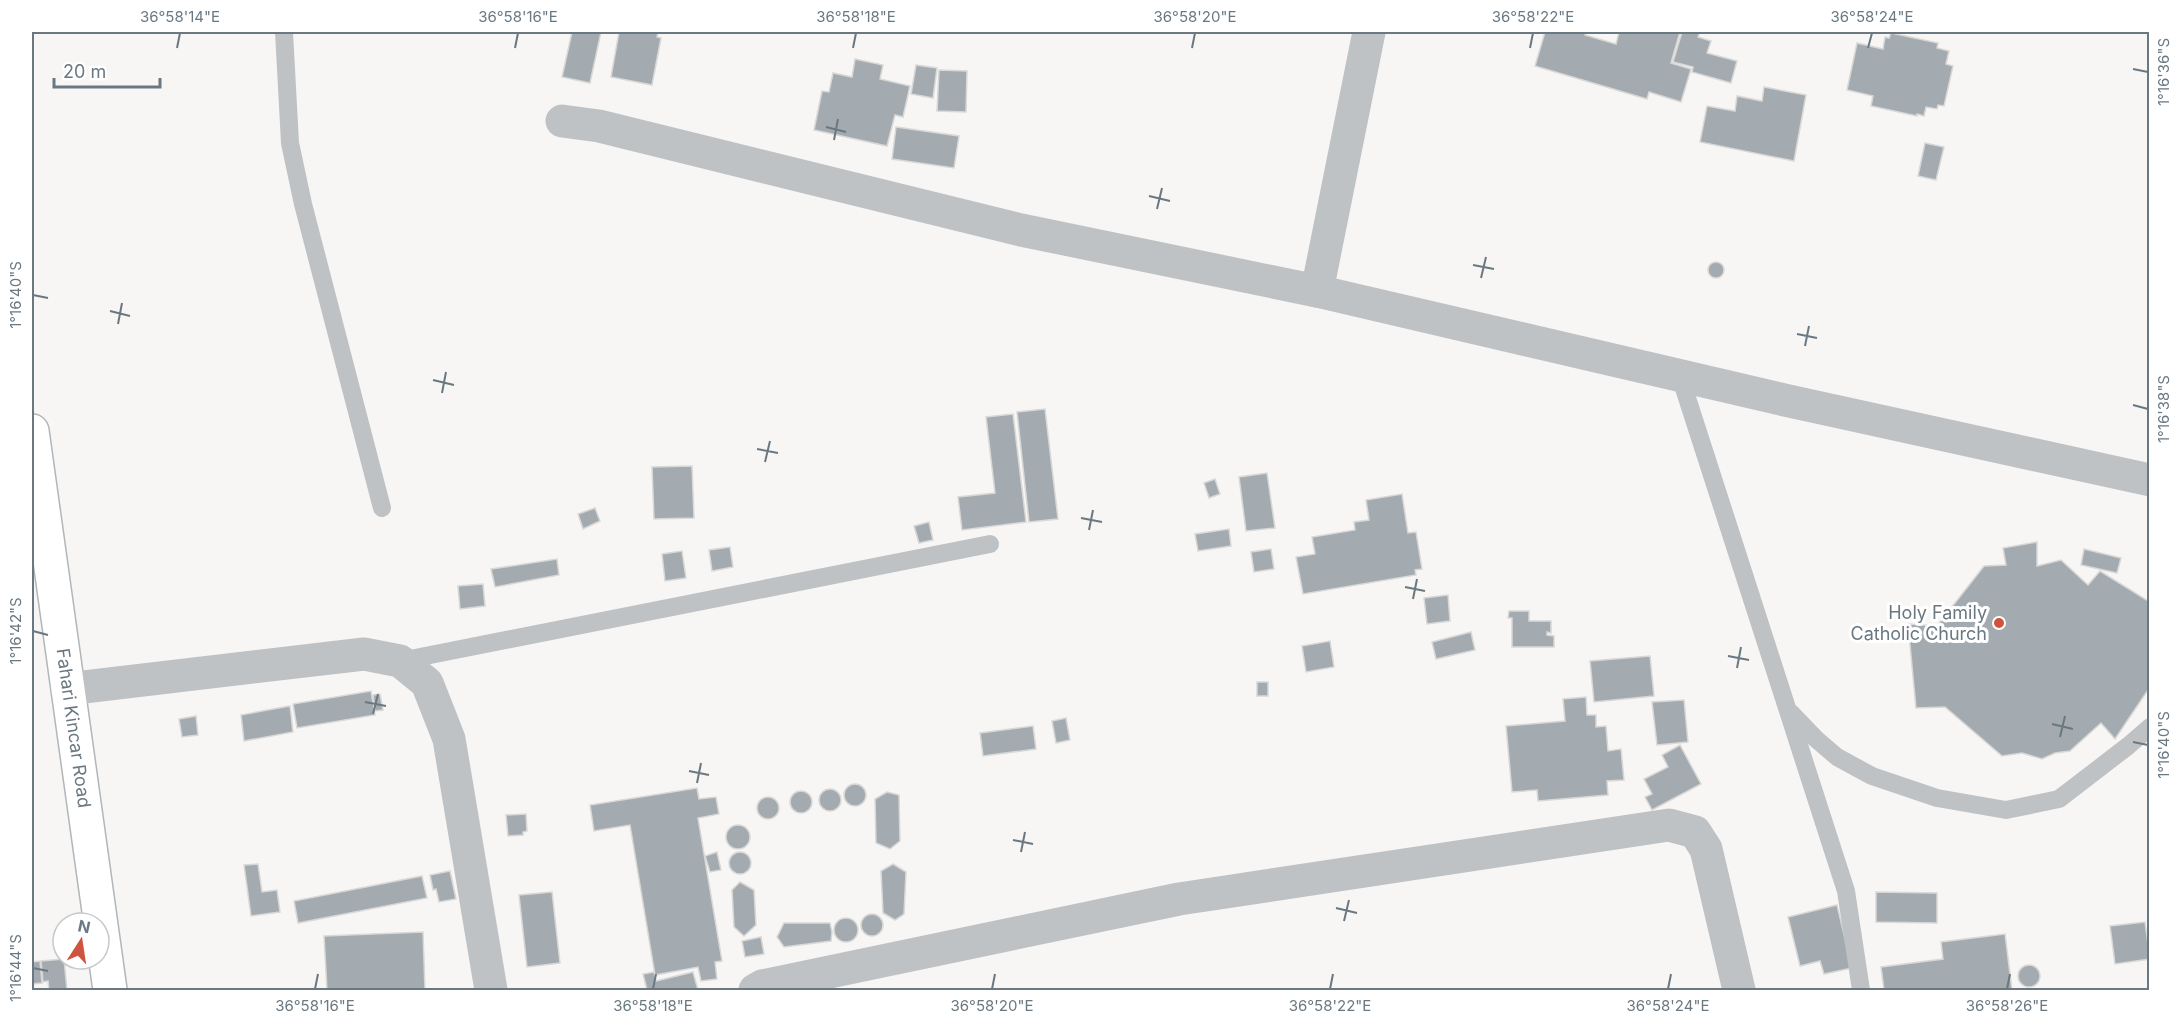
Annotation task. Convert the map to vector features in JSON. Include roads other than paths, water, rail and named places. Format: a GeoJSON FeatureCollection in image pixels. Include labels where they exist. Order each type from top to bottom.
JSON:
{"type":"FeatureCollection","features":[{"type":"Feature","properties":{"kind":"street"},"geometry":{"type":"LineString","coordinates":[[1317,291],[1369,32]]}},
{"type":"Feature","properties":{"kind":"street"},"geometry":{"type":"LineString","coordinates":[[562,121],[599,126],[1021,230],[1317,291],[1680,376],[2150,480]]}},
{"type":"Feature","properties":{"kind":"street","name":"Fahari Kincar Road"},"geometry":{"type":"LineString","coordinates":[[32,431],[110,990]]}},
{"type":"Feature","properties":{"kind":"street"},"geometry":{"type":"LineString","coordinates":[[67,689],[363,654],[400,662],[427,683],[449,739],[491,990]]}},
{"type":"Feature","properties":{"kind":"street"},"geometry":{"type":"LineString","coordinates":[[755,990],[762,986],[1179,900],[1670,825],[1695,832],[1706,849],[1739,990]]}},
{"type":"Feature","properties":{"kind":"lane"},"geometry":{"type":"LineString","coordinates":[[284,32],[290,143],[303,204],[382,508]]}},
{"type":"Feature","properties":{"kind":"lane"},"geometry":{"type":"LineString","coordinates":[[1680,376],[1846,891],[1861,990]]}},
{"type":"Feature","properties":{"kind":"lane"},"geometry":{"type":"LineString","coordinates":[[400,662],[990,543]]}},
{"type":"Feature","properties":{"kind":"lane"},"geometry":{"type":"LineString","coordinates":[[1788,710],[1816,739],[1838,757],[1872,776],[1937,798],[2006,810],[2059,799],[2150,727]]}},
{"type":"Feature","properties":{"kind":"place","name":"Holy Family Catholic Church"},"geometry":{"type":"Point","coordinates":[1999,623]}}]}
